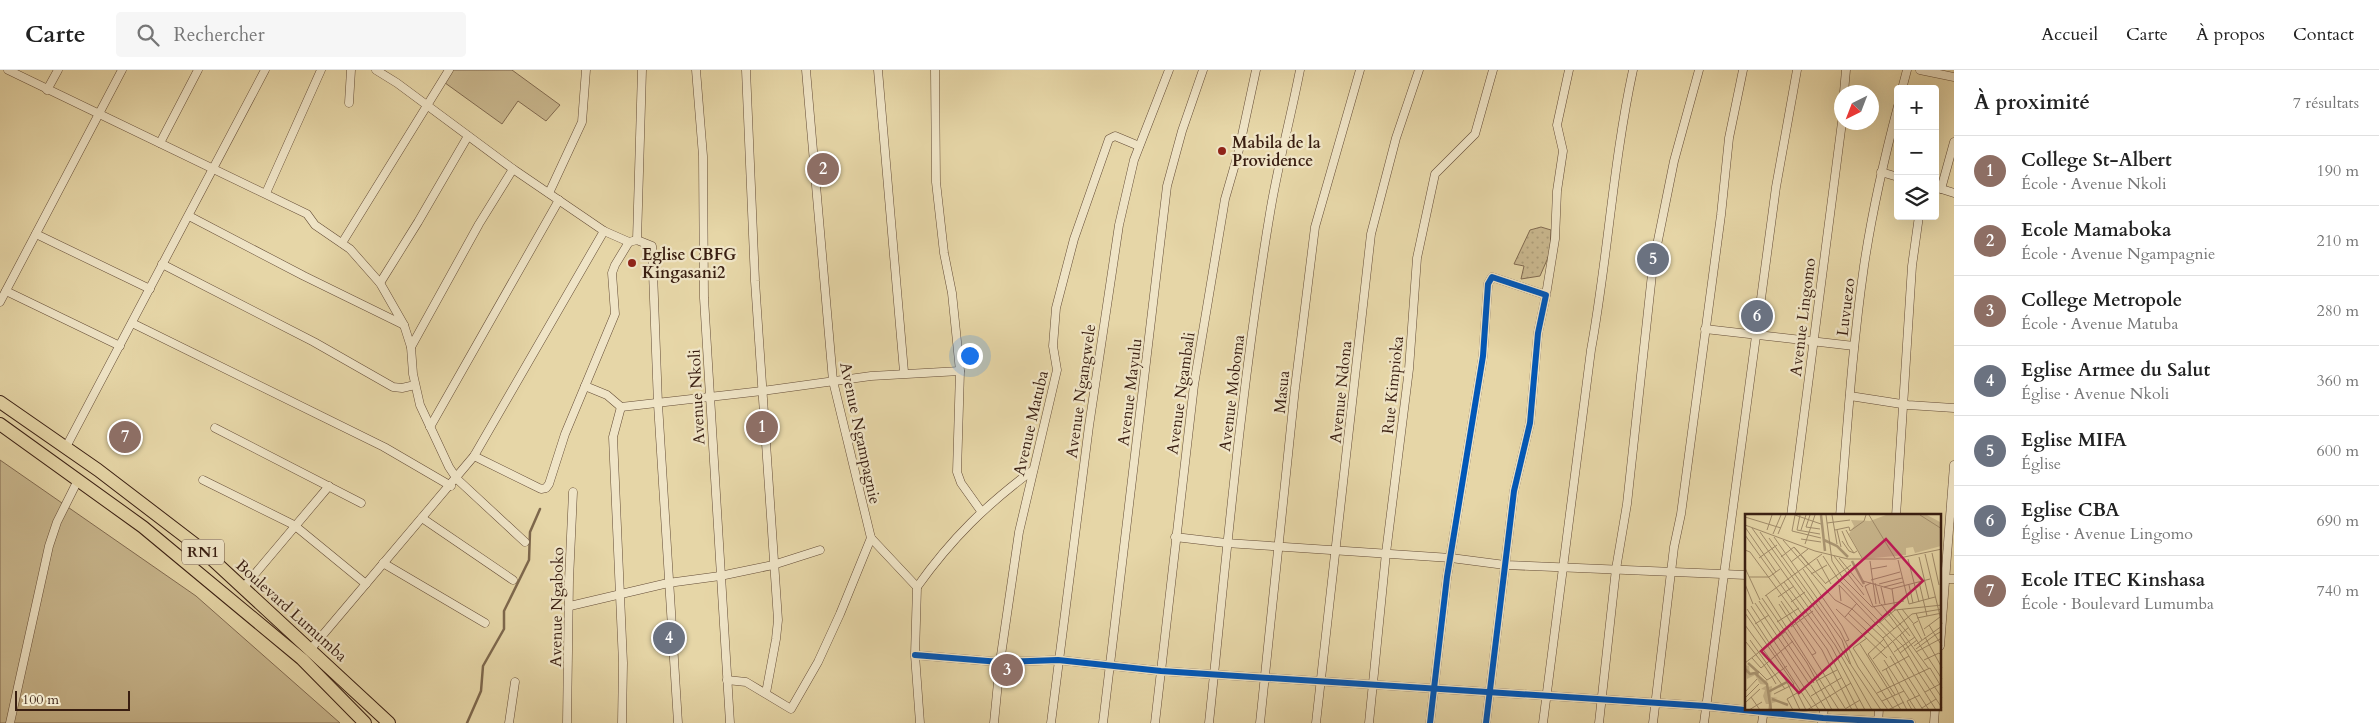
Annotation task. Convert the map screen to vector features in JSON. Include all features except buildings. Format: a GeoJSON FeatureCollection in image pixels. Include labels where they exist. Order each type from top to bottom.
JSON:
{"type":"FeatureCollection","features":[{"type":"Feature","properties":{"kind":"highway","name":"Boulevard Lumumba"},"geometry":{"type":"LineString","coordinates":[[0,402],[66,447],[167,522],[243,588],[389,723]]}},
{"type":"Feature","properties":{"kind":"highway","name":"Boulevard Lumumba"},"geometry":{"type":"LineString","coordinates":[[0,424],[143,527],[302,659],[365,723]]}},
{"type":"Feature","properties":{"kind":"street"},"geometry":{"type":"LineString","coordinates":[[8,70],[307,214],[314,225],[342,243],[359,258],[380,283],[404,325],[411,347],[415,385],[420,405],[449,467],[457,478],[525,542]]}},
{"type":"Feature","properties":{"kind":"street"},"geometry":{"type":"LineString","coordinates":[[47,90],[58,70]]}},
{"type":"Feature","properties":{"kind":"street"},"geometry":{"type":"LineString","coordinates":[[0,302],[122,70]]}},
{"type":"Feature","properties":{"kind":"street"},"geometry":{"type":"LineString","coordinates":[[160,143],[198,70]]}},
{"type":"Feature","properties":{"kind":"street"},"geometry":{"type":"LineString","coordinates":[[66,447],[265,70]]}},
{"type":"Feature","properties":{"kind":"street"},"geometry":{"type":"LineString","coordinates":[[266,193],[321,70]]}},
{"type":"Feature","properties":{"kind":"street"},"geometry":{"type":"LineString","coordinates":[[349,103],[352,70]]}},
{"type":"Feature","properties":{"kind":"street"},"geometry":{"type":"LineString","coordinates":[[376,70],[397,83],[513,170],[604,231],[633,241],[648,243],[653,249],[658,404],[678,723]]}},
{"type":"Feature","properties":{"kind":"street"},"geometry":{"type":"LineString","coordinates":[[342,243],[449,70]]}},
{"type":"Feature","properties":{"kind":"street"},"geometry":{"type":"LineString","coordinates":[[549,193],[582,122],[586,70]]}},
{"type":"Feature","properties":{"kind":"street"},"geometry":{"type":"LineString","coordinates":[[474,456],[541,489],[546,488],[584,386],[615,314],[612,273],[614,265],[633,241],[642,70]]}},
{"type":"Feature","properties":{"kind":"street","name":"Avenue Nkoli"},"geometry":{"type":"LineString","coordinates":[[696,70],[703,156],[704,298],[730,723]]}},
{"type":"Feature","properties":{"kind":"street"},"geometry":{"type":"LineString","coordinates":[[746,70],[762,391],[777,630],[766,693]]}},
{"type":"Feature","properties":{"kind":"street","name":"Avenue Ngampagnie"},"geometry":{"type":"LineString","coordinates":[[806,70],[832,381],[871,538],[917,586]]}},
{"type":"Feature","properties":{"kind":"street"},"geometry":{"type":"LineString","coordinates":[[878,70],[904,372]]}},
{"type":"Feature","properties":{"kind":"street"},"geometry":{"type":"LineString","coordinates":[[935,70],[936,182],[944,253],[952,293],[960,370],[957,472],[961,483],[981,511]]}},
{"type":"Feature","properties":{"kind":"street","name":"Avenue Ngangwele"},"geometry":{"type":"LineString","coordinates":[[1051,723],[1058,660],[1119,225],[1139,146],[1169,70]]}},
{"type":"Feature","properties":{"kind":"street","name":"Avenue Mayulu"},"geometry":{"type":"LineString","coordinates":[[1103,723],[1108,667],[1167,186],[1182,131],[1203,70]]}},
{"type":"Feature","properties":{"kind":"street","name":"Avenue Ngambali"},"geometry":{"type":"LineString","coordinates":[[1155,723],[1194,385],[1225,199],[1238,154],[1256,70]]}},
{"type":"Feature","properties":{"kind":"street","name":"Avenue Moboma"},"geometry":{"type":"LineString","coordinates":[[1209,723],[1226,543],[1247,374],[1271,206],[1300,70]]}},
{"type":"Feature","properties":{"kind":"street","name":"Masua"},"geometry":{"type":"LineString","coordinates":[[1260,723],[1295,388],[1315,227],[1360,70]]}},
{"type":"Feature","properties":{"kind":"street","name":"Avenue Ndona"},"geometry":{"type":"LineString","coordinates":[[1316,723],[1370,234],[1396,138],[1419,70]]}},
{"type":"Feature","properties":{"kind":"street","name":"Rue Kimpioka"},"geometry":{"type":"LineString","coordinates":[[1369,723],[1386,553],[1409,369],[1417,258],[1431,187],[1439,168],[1471,141],[1476,134],[1492,70]]}},
{"type":"Feature","properties":{"kind":"street"},"geometry":{"type":"LineString","coordinates":[[1486,723],[1514,491],[1530,423],[1538,333],[1555,239],[1557,192],[1563,151],[1557,125],[1569,70]]}},
{"type":"Feature","properties":{"kind":"street"},"geometry":{"type":"LineString","coordinates":[[1543,723],[1591,350],[1599,307],[1626,106],[1633,70]]}},
{"type":"Feature","properties":{"kind":"street"},"geometry":{"type":"LineString","coordinates":[[1599,723],[1616,569],[1627,504],[1653,266],[1674,160],[1698,70]]}},
{"type":"Feature","properties":{"kind":"street"},"geometry":{"type":"LineString","coordinates":[[1653,723],[1706,329],[1729,138],[1743,70]]}},
{"type":"Feature","properties":{"kind":"street"},"geometry":{"type":"LineString","coordinates":[[1704,723],[1777,177],[1797,70]]}},
{"type":"Feature","properties":{"kind":"street"},"geometry":{"type":"LineString","coordinates":[[1845,85],[1846,70]]}},
{"type":"Feature","properties":{"kind":"street"},"geometry":{"type":"LineString","coordinates":[[1903,85],[1907,70]]}},
{"type":"Feature","properties":{"kind":"street"},"geometry":{"type":"LineString","coordinates":[[1920,70],[1954,77]]}},
{"type":"Feature","properties":{"kind":"street","name":"Luvuezo"},"geometry":{"type":"LineString","coordinates":[[1840,514],[1854,346],[1864,264],[1881,172],[1894,122]]}},
{"type":"Feature","properties":{"kind":"street","name":"Avenue Lingomo"},"geometry":{"type":"LineString","coordinates":[[1791,514],[1841,130]]}},
{"type":"Feature","properties":{"kind":"street"},"geometry":{"type":"LineString","coordinates":[[380,283],[468,136]]}},
{"type":"Feature","properties":{"kind":"street","name":"Avenue Matuba"},"geometry":{"type":"LineString","coordinates":[[994,723],[1000,662],[1019,532],[1057,374],[1054,324],[1060,287],[1074,239],[1109,139],[1112,136],[1139,146]]}},
{"type":"Feature","properties":{"kind":"street"},"geometry":{"type":"LineString","coordinates":[[1939,185],[1954,142]]}},
{"type":"Feature","properties":{"kind":"street"},"geometry":{"type":"LineString","coordinates":[[411,347],[479,224],[513,170]]}},
{"type":"Feature","properties":{"kind":"street"},"geometry":{"type":"LineString","coordinates":[[1881,172],[1894,176]]}},
{"type":"Feature","properties":{"kind":"street"},"geometry":{"type":"LineString","coordinates":[[1939,188],[1954,193]]}},
{"type":"Feature","properties":{"kind":"street"},"geometry":{"type":"LineString","coordinates":[[430,427],[559,200]]}},
{"type":"Feature","properties":{"kind":"street"},"geometry":{"type":"LineString","coordinates":[[189,216],[296,272],[404,325]]}},
{"type":"Feature","properties":{"kind":"street"},"geometry":{"type":"LineString","coordinates":[[1896,514],[1912,266],[1918,220]]}},
{"type":"Feature","properties":{"kind":"street"},"geometry":{"type":"LineString","coordinates":[[310,650],[451,486],[474,456],[604,231]]}},
{"type":"Feature","properties":{"kind":"street"},"geometry":{"type":"LineString","coordinates":[[36,234],[150,289]]}},
{"type":"Feature","properties":{"kind":"street"},"geometry":{"type":"LineString","coordinates":[[162,264],[314,342],[393,387],[402,388],[415,385]]}},
{"type":"Feature","properties":{"kind":"street"},"geometry":{"type":"LineString","coordinates":[[1430,723],[1444,598],[1483,356],[1489,281],[1492,278],[1546,295]]}},
{"type":"Feature","properties":{"kind":"street"},"geometry":{"type":"LineString","coordinates":[[6,291],[120,346]]}},
{"type":"Feature","properties":{"kind":"street"},"geometry":{"type":"LineString","coordinates":[[132,323],[384,447],[451,486]]}},
{"type":"Feature","properties":{"kind":"street"},"geometry":{"type":"LineString","coordinates":[[1706,329],[1854,346]]}},
{"type":"Feature","properties":{"kind":"street"},"geometry":{"type":"LineString","coordinates":[[584,386],[607,395],[621,407],[658,404],[904,372],[960,370]]}},
{"type":"Feature","properties":{"kind":"street"},"geometry":{"type":"LineString","coordinates":[[1850,396],[1902,404],[1954,408]]}},
{"type":"Feature","properties":{"kind":"street"},"geometry":{"type":"LineString","coordinates":[[621,407],[613,437],[621,594],[622,723]]}},
{"type":"Feature","properties":{"kind":"street"},"geometry":{"type":"LineString","coordinates":[[215,428],[361,503]]}},
{"type":"Feature","properties":{"kind":"street"},"geometry":{"type":"LineString","coordinates":[[1954,466],[1942,579],[1954,579]]}},
{"type":"Feature","properties":{"kind":"street"},"geometry":{"type":"LineString","coordinates":[[920,723],[915,655],[917,586],[940,556],[981,511],[1033,470]]}},
{"type":"Feature","properties":{"kind":"street"},"geometry":{"type":"LineString","coordinates":[[10,723],[49,546],[57,522],[78,480]]}},
{"type":"Feature","properties":{"kind":"street"},"geometry":{"type":"LineString","coordinates":[[203,480],[294,526],[366,584]]}},
{"type":"Feature","properties":{"kind":"street"},"geometry":{"type":"LineString","coordinates":[[243,588],[329,486]]}},
{"type":"Feature","properties":{"kind":"street","name":"Avenue Ngaboko"},"geometry":{"type":"LineString","coordinates":[[567,723],[569,580],[573,492]]}},
{"type":"Feature","properties":{"kind":"street"},"geometry":{"type":"LineString","coordinates":[[422,518],[513,580]]}},
{"type":"Feature","properties":{"kind":"street"},"geometry":{"type":"LineString","coordinates":[[1175,537],[1226,543],[1451,558],[1506,565],[1745,575]]}},
{"type":"Feature","properties":{"kind":"street"},"geometry":{"type":"LineString","coordinates":[[727,680],[746,682],[788,708],[793,707],[830,638],[871,538]]}},
{"type":"Feature","properties":{"kind":"street"},"geometry":{"type":"LineString","coordinates":[[570,606],[668,583],[720,576],[773,565],[820,550]]}},
{"type":"Feature","properties":{"kind":"street"},"geometry":{"type":"LineString","coordinates":[[384,563],[485,624]]}},
{"type":"Feature","properties":{"kind":"street"},"geometry":{"type":"LineString","coordinates":[[915,655],[1000,662],[1058,660],[1108,667],[1264,679],[1373,684],[1434,690],[1745,709]]}},
{"type":"Feature","properties":{"kind":"street"},"geometry":{"type":"LineString","coordinates":[[509,723],[516,682]]}},
{"type":"Feature","properties":{"kind":"street"},"geometry":{"type":"LineString","coordinates":[[1934,723],[1935,710]]}},
{"type":"Feature","properties":{"kind":"street"},"geometry":{"type":"LineString","coordinates":[[1762,723],[1764,711],[1823,721],[1911,723]]}},
{"type":"Feature","properties":{"kind":"shaded area"},"geometry":{"type":"Polygon","coordinates":[[[448,70],[512,70],[560,105],[546,121],[518,101],[502,124],[441,80],[448,70]]]}},
{"type":"Feature","properties":{"kind":"shaded area"},"geometry":{"type":"Polygon","coordinates":[[[1541,227],[1551,230],[1550,253],[1540,276],[1521,279],[1524,266],[1514,264],[1530,230],[1541,227]]]}},
{"type":"Feature","properties":{"kind":"shaded area"},"geometry":{"type":"Polygon","coordinates":[[[0,460],[196,596],[340,723],[0,723],[0,460]]]}},
{"type":"Feature","properties":{"kind":"waterway"},"geometry":{"type":"LineString","coordinates":[[467,723],[481,691],[483,666],[504,629],[504,611],[529,560],[530,532],[540,509]]}},
{"type":"Feature","properties":{"kind":"cycle path"},"geometry":{"type":"LineString","coordinates":[[1430,723],[1447,577],[1483,356],[1488,284],[1492,277],[1546,295],[1538,333],[1530,423],[1514,491],[1486,723]]}},
{"type":"Feature","properties":{"kind":"cycle path"},"geometry":{"type":"LineString","coordinates":[[915,655],[1000,662],[1058,660],[1161,671],[1705,706],[1823,718],[1911,723]]}},
{"type":"Feature","properties":{"kind":"place","name":"Mabila de la Providence"},"geometry":{"type":"Point","coordinates":[1222,151]}},
{"type":"Feature","properties":{"kind":"place","name":"Ecole Mamaboka"},"geometry":{"type":"Point","coordinates":[823,169]}},
{"type":"Feature","properties":{"kind":"place","name":"Eglise MIFA"},"geometry":{"type":"Point","coordinates":[1653,259]}},
{"type":"Feature","properties":{"kind":"place","name":"Eglise CBFG Kingasani2"},"geometry":{"type":"Point","coordinates":[632,263]}},
{"type":"Feature","properties":{"kind":"place","name":"Eglise CBA"},"geometry":{"type":"Point","coordinates":[1757,316]}},
{"type":"Feature","properties":{"kind":"place","name":"College St-Albert"},"geometry":{"type":"Point","coordinates":[762,427]}},
{"type":"Feature","properties":{"kind":"place","name":"Ecole ITEC Kinshasa"},"geometry":{"type":"Point","coordinates":[125,437]}},
{"type":"Feature","properties":{"kind":"place","name":"Eglise Armee du Salut"},"geometry":{"type":"Point","coordinates":[669,638]}},
{"type":"Feature","properties":{"kind":"place","name":"College Metropole"},"geometry":{"type":"Point","coordinates":[1007,670]}}]}
